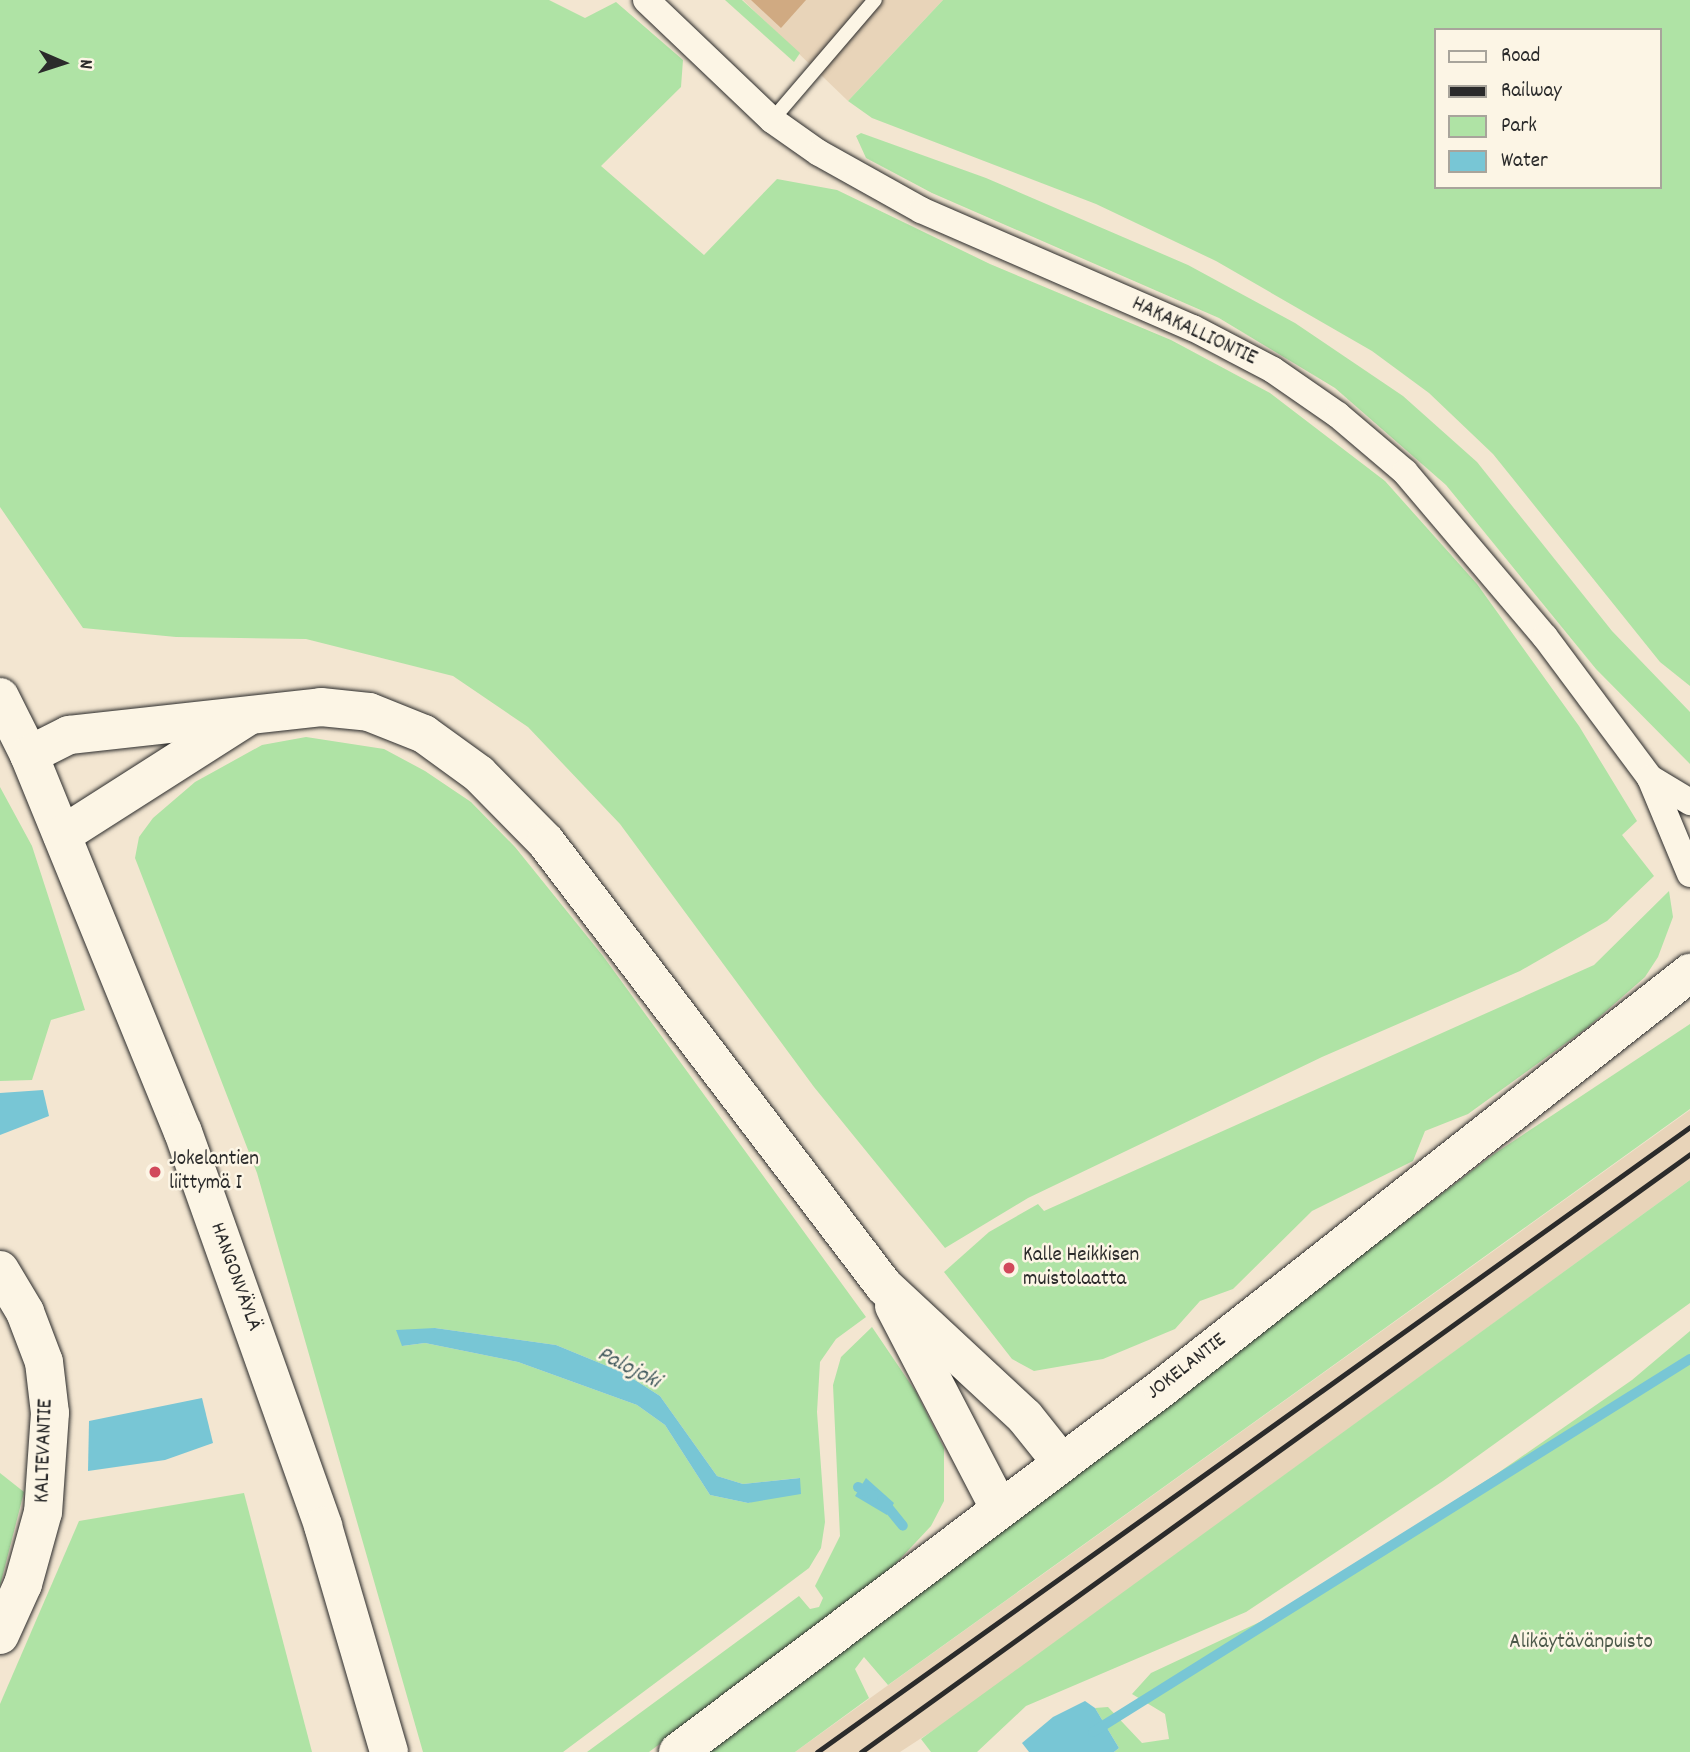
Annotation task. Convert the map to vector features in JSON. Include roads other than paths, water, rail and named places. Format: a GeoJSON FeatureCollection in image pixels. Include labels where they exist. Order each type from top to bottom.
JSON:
{"type":"FeatureCollection","features":[{"type":"Feature","properties":{"kind":"main road","name":"HANGONVÄYLÄ"},"geometry":{"type":"LineString","coordinates":[[0,697],[29,755],[183,1132],[276,1389],[388,1752]]}},
{"type":"Feature","properties":{"kind":"main road"},"geometry":{"type":"LineString","coordinates":[[29,755],[69,735],[166,720],[247,717],[321,707],[369,712],[424,734],[479,774],[546,842],[884,1286],[1025,1417],[1061,1462]]}},
{"type":"Feature","properties":{"kind":"main road"},"geometry":{"type":"LineString","coordinates":[[62,835],[247,717]]}},
{"type":"Feature","properties":{"kind":"main road","name":"JOKELANTIE"},"geometry":{"type":"LineString","coordinates":[[678,1752],[1061,1462],[1690,973]]}},
{"type":"Feature","properties":{"kind":"main road","name":"KALTEVANTIE"},"geometry":{"type":"LineString","coordinates":[[0,1270],[25,1312],[44,1362],[50,1413],[43,1512],[23,1584],[0,1635]]}},
{"type":"Feature","properties":{"kind":"main road"},"geometry":{"type":"LineString","coordinates":[[884,1286],[999,1508]]}},
{"type":"Feature","properties":{"kind":"street","name":"HAKAKALLIONTIE"},"geometry":{"type":"LineString","coordinates":[[646,0],[772,120],[819,153],[921,210],[1193,328],[1273,370],[1338,415],[1405,472],[1473,547],[1650,779],[1690,874]]}},
{"type":"Feature","properties":{"kind":"street","name":"HAKAKALLIONTIE"},"geometry":{"type":"LineString","coordinates":[[1650,779],[1690,802]]}},
{"type":"Feature","properties":{"kind":"lane"},"geometry":{"type":"LineString","coordinates":[[772,120],[875,0]]}},
{"type":"Feature","properties":{"kind":"water"},"geometry":{"type":"Polygon","coordinates":[[[43,1090],[49,1116],[0,1135],[0,1093],[43,1090]]]}},
{"type":"Feature","properties":{"kind":"water"},"geometry":{"type":"Polygon","coordinates":[[[435,1328],[556,1345],[624,1373],[660,1396],[717,1476],[743,1484],[800,1478],[801,1494],[748,1503],[710,1495],[665,1425],[637,1405],[518,1362],[425,1343],[402,1346],[396,1330],[435,1328]]]}},
{"type":"Feature","properties":{"kind":"water"},"geometry":{"type":"Polygon","coordinates":[[[202,1398],[213,1443],[165,1460],[88,1471],[89,1421],[202,1398]]]}},
{"type":"Feature","properties":{"kind":"water"},"geometry":{"type":"Polygon","coordinates":[[[866,1478],[894,1503],[887,1515],[855,1496],[866,1478]]]}},
{"type":"Feature","properties":{"kind":"water"},"geometry":{"type":"Polygon","coordinates":[[[1085,1701],[1095,1708],[1119,1748],[1114,1752],[1029,1752],[1022,1743],[1053,1717],[1085,1701]]]}},
{"type":"Feature","properties":{"kind":"waterway"},"geometry":{"type":"LineString","coordinates":[[1093,1732],[1690,1359]]}},
{"type":"Feature","properties":{"kind":"waterway"},"geometry":{"type":"LineString","coordinates":[[858,1487],[882,1500],[903,1526]]}},
{"type":"Feature","properties":{"kind":"railway"},"geometry":{"type":"LineString","coordinates":[[817,1752],[1690,1127]]}},
{"type":"Feature","properties":{"kind":"railway"},"geometry":{"type":"LineString","coordinates":[[861,1752],[1690,1154]]}},
{"type":"Feature","properties":{"kind":"place","name":"Jokelantien liittymä I"},"geometry":{"type":"Point","coordinates":[155,1172]}},
{"type":"Feature","properties":{"kind":"place","name":"Kalle Heikkisen muistolaatta"},"geometry":{"type":"Point","coordinates":[1009,1268]}},
{"type":"Feature","properties":{"kind":"water label","name":"Palojoki"},"geometry":{"type":"Point","coordinates":[628,1369]}},
{"type":"Feature","properties":{"kind":"park label","name":"Alikäytävänpuisto"},"geometry":{"type":"Point","coordinates":[1581,1643]}}]}
